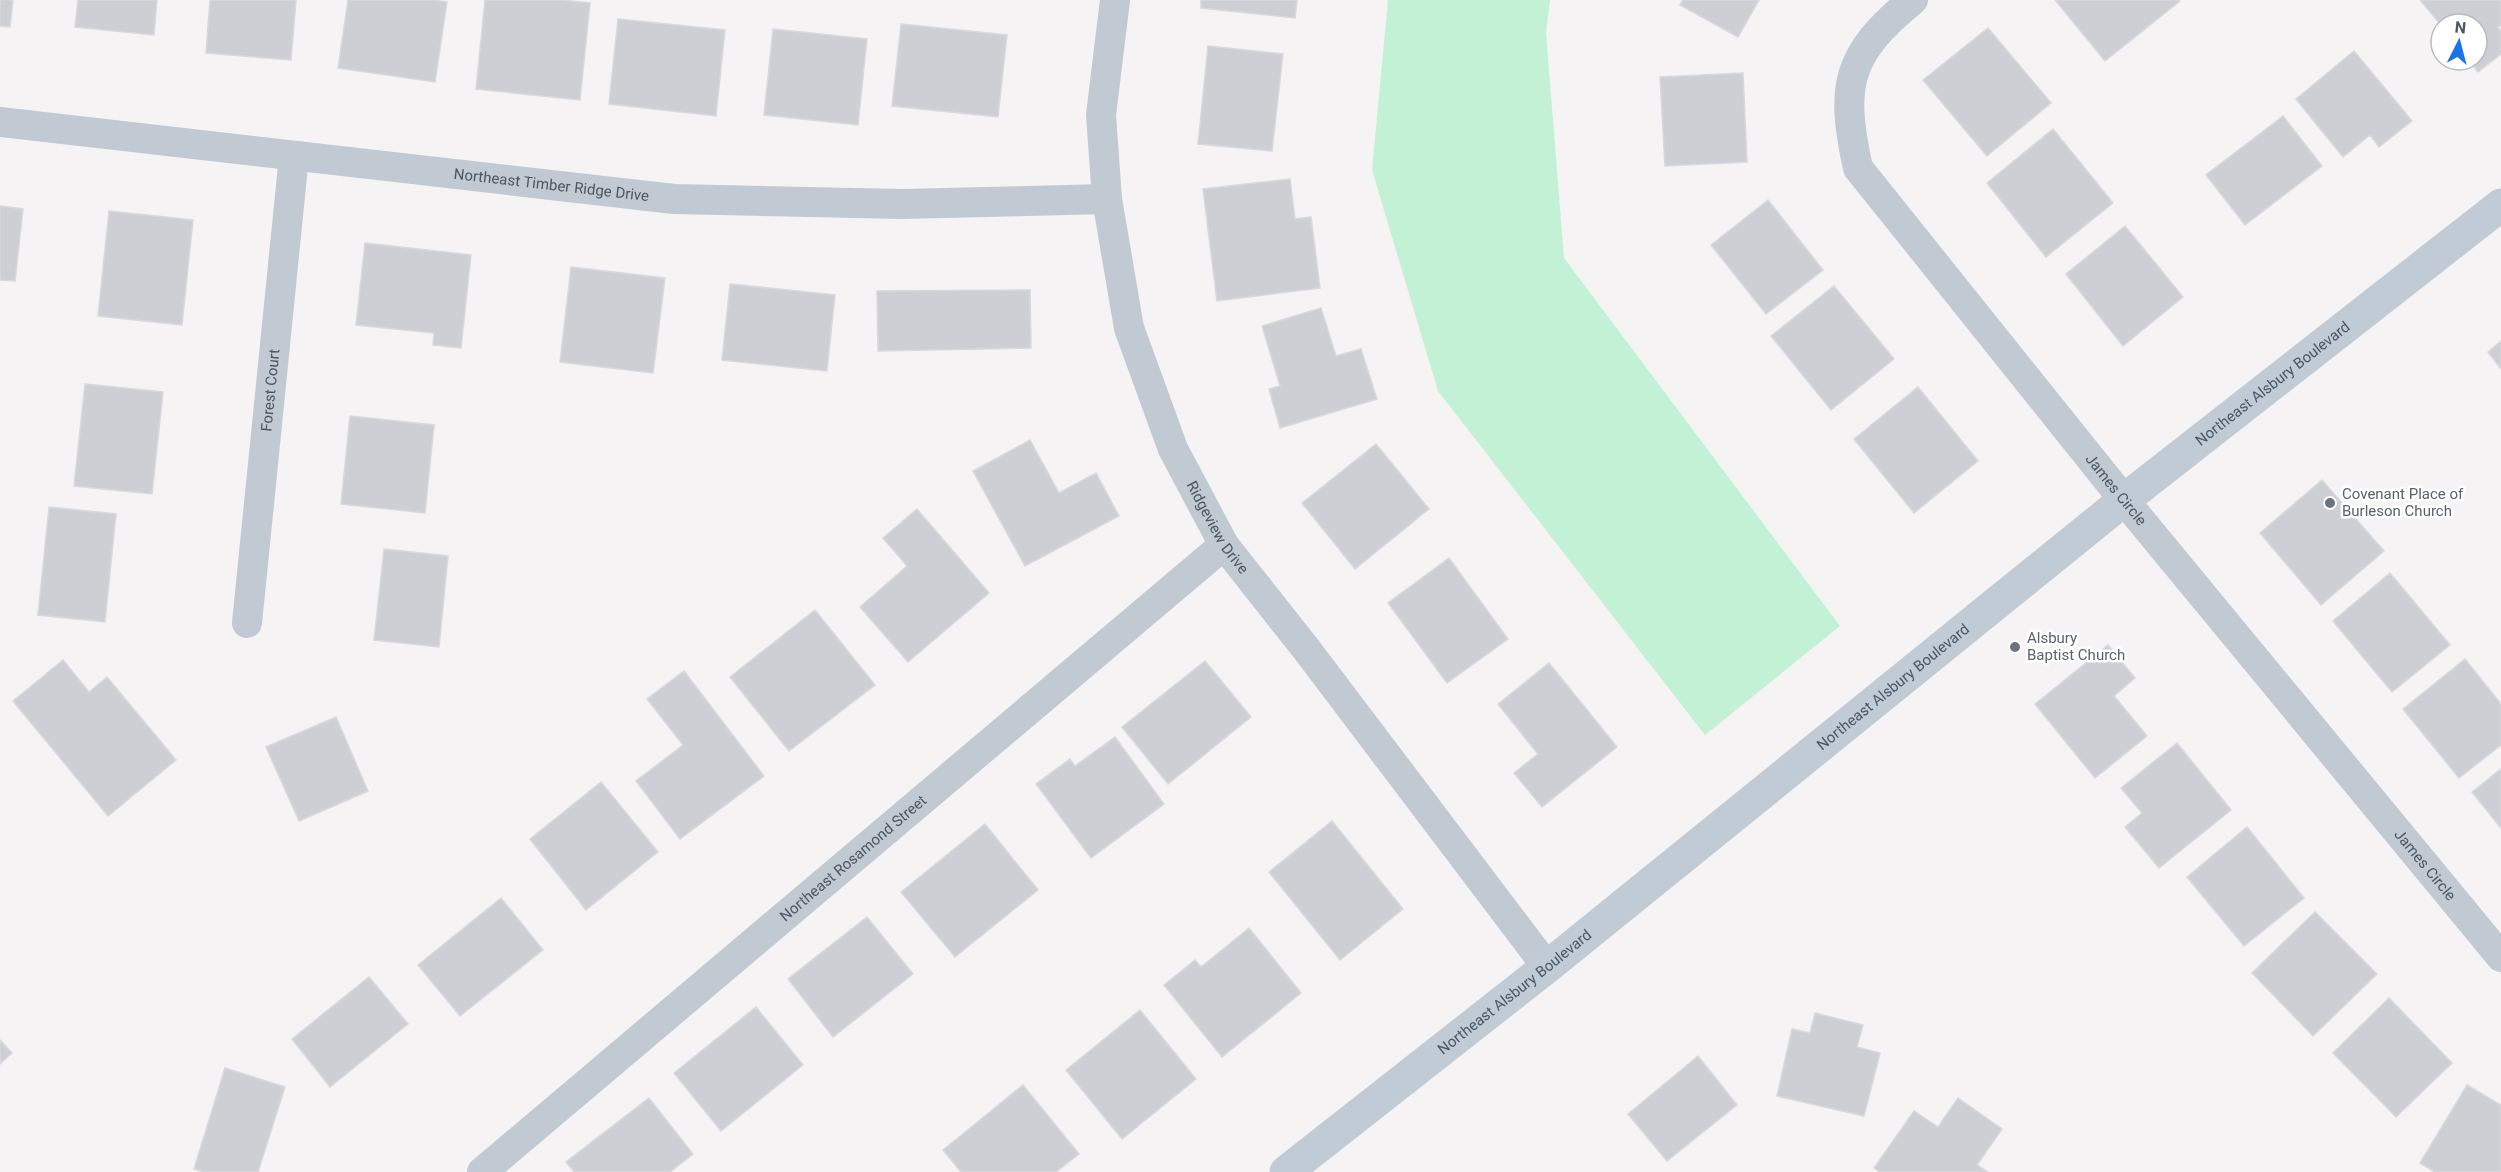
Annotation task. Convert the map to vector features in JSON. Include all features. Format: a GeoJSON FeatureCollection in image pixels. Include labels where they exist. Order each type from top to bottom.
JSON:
{"type":"FeatureCollection","features":[{"type":"Feature","properties":{"kind":"main road","name":"Northeast Alsbury Boulevard"},"geometry":{"type":"LineString","coordinates":[[1286,1172],[1547,967],[2124,500],[2501,205]]}},
{"type":"Feature","properties":{"kind":"street","name":"Ridgeview Drive"},"geometry":{"type":"LineString","coordinates":[[1115,0],[1101,115],[1107,199],[1129,328],[1173,449],[1224,545],[1307,650],[1547,967]]}},
{"type":"Feature","properties":{"kind":"street","name":"James Circle"},"geometry":{"type":"LineString","coordinates":[[1913,0],[1893,16],[1865,48],[1852,74],[1848,107],[1858,168],[2124,500],[2501,957]]}},
{"type":"Feature","properties":{"kind":"street","name":"Northeast Timber Ridge Drive"},"geometry":{"type":"LineString","coordinates":[[0,122],[674,199],[902,204],[1107,199]]}},
{"type":"Feature","properties":{"kind":"street","name":"Forest Court"},"geometry":{"type":"LineString","coordinates":[[247,623],[294,156]]}},
{"type":"Feature","properties":{"kind":"street","name":"Northeast Rosamond Street"},"geometry":{"type":"LineString","coordinates":[[482,1172],[1224,545]]}},
{"type":"Feature","properties":{"kind":"green space"},"geometry":{"type":"Polygon","coordinates":[[[1388,0],[1550,0],[1546,33],[1564,258],[1840,626],[1705,735],[1438,391],[1372,170],[1388,0]]]}},
{"type":"Feature","properties":{"kind":"building"},"geometry":{"type":"Polygon","coordinates":[[[0,0],[13,0],[10,27],[0,26],[0,0]]]}},
{"type":"Feature","properties":{"kind":"building"},"geometry":{"type":"Polygon","coordinates":[[[78,0],[157,0],[154,35],[75,27],[78,0]]]}},
{"type":"Feature","properties":{"kind":"building"},"geometry":{"type":"Polygon","coordinates":[[[210,0],[296,0],[291,60],[206,53],[210,0]]]}},
{"type":"Feature","properties":{"kind":"building"},"geometry":{"type":"Polygon","coordinates":[[[348,0],[447,2],[435,82],[338,68],[348,0]]]}},
{"type":"Feature","properties":{"kind":"building"},"geometry":{"type":"Polygon","coordinates":[[[485,0],[561,0],[590,3],[580,100],[476,89],[485,0]]]}},
{"type":"Feature","properties":{"kind":"building"},"geometry":{"type":"Polygon","coordinates":[[[1201,0],[1297,0],[1295,18],[1201,8],[1201,0]]]}},
{"type":"Feature","properties":{"kind":"building"},"geometry":{"type":"Polygon","coordinates":[[[1683,0],[1759,0],[1738,37],[1680,5],[1683,0]]]}},
{"type":"Feature","properties":{"kind":"building"},"geometry":{"type":"Polygon","coordinates":[[[2055,0],[2179,0],[2180,1],[2105,61],[2055,0]]]}},
{"type":"Feature","properties":{"kind":"building"},"geometry":{"type":"Polygon","coordinates":[[[2420,0],[2501,0],[2501,25],[2498,27],[2501,31],[2501,54],[2489,63],[2489,12],[2430,12],[2420,0]]]}},
{"type":"Feature","properties":{"kind":"building"},"geometry":{"type":"Polygon","coordinates":[[[618,19],[725,30],[716,116],[609,104],[618,19]]]}},
{"type":"Feature","properties":{"kind":"building"},"geometry":{"type":"Polygon","coordinates":[[[901,24],[1007,35],[998,117],[892,106],[901,24]]]}},
{"type":"Feature","properties":{"kind":"building"},"geometry":{"type":"Polygon","coordinates":[[[1988,28],[2051,103],[1987,156],[1923,80],[1988,28]]]}},
{"type":"Feature","properties":{"kind":"building"},"geometry":{"type":"Polygon","coordinates":[[[773,29],[867,39],[858,125],[764,115],[773,29]]]}},
{"type":"Feature","properties":{"kind":"building"},"geometry":{"type":"Polygon","coordinates":[[[1208,46],[1283,54],[1272,151],[1198,144],[1208,46]]]}},
{"type":"Feature","properties":{"kind":"building"},"geometry":{"type":"Polygon","coordinates":[[[2354,51],[2412,121],[2379,147],[2370,135],[2343,157],[2296,99],[2354,51]]]}},
{"type":"Feature","properties":{"kind":"building"},"geometry":{"type":"Polygon","coordinates":[[[1743,73],[1747,162],[1665,166],[1660,77],[1743,73]]]}},
{"type":"Feature","properties":{"kind":"building"},"geometry":{"type":"Polygon","coordinates":[[[2283,116],[2322,166],[2245,225],[2206,175],[2283,116]]]}},
{"type":"Feature","properties":{"kind":"building"},"geometry":{"type":"Polygon","coordinates":[[[2053,129],[2113,203],[2046,257],[1987,183],[2053,129]]]}},
{"type":"Feature","properties":{"kind":"building"},"geometry":{"type":"Polygon","coordinates":[[[1290,179],[1295,219],[1311,217],[1320,288],[1217,301],[1203,189],[1290,179]]]}},
{"type":"Feature","properties":{"kind":"building"},"geometry":{"type":"Polygon","coordinates":[[[1768,200],[1823,270],[1766,314],[1711,245],[1768,200]]]}},
{"type":"Feature","properties":{"kind":"building"},"geometry":{"type":"Polygon","coordinates":[[[0,206],[23,209],[15,281],[0,280],[0,206]]]}},
{"type":"Feature","properties":{"kind":"building"},"geometry":{"type":"Polygon","coordinates":[[[109,211],[193,220],[182,325],[98,316],[109,211]]]}},
{"type":"Feature","properties":{"kind":"building"},"geometry":{"type":"Polygon","coordinates":[[[2125,226],[2183,297],[2123,346],[2066,274],[2125,226]]]}},
{"type":"Feature","properties":{"kind":"building"},"geometry":{"type":"Polygon","coordinates":[[[365,243],[471,255],[461,348],[433,345],[434,333],[356,325],[365,243]]]}},
{"type":"Feature","properties":{"kind":"building"},"geometry":{"type":"Polygon","coordinates":[[[571,267],[665,278],[653,373],[560,362],[571,267]]]}},
{"type":"Feature","properties":{"kind":"building"},"geometry":{"type":"Polygon","coordinates":[[[730,284],[835,295],[827,371],[722,360],[730,284]]]}},
{"type":"Feature","properties":{"kind":"building"},"geometry":{"type":"Polygon","coordinates":[[[1834,286],[1894,359],[1831,410],[1771,336],[1834,286]]]}},
{"type":"Feature","properties":{"kind":"building"},"geometry":{"type":"Polygon","coordinates":[[[1030,290],[1031,348],[878,351],[877,291],[1030,290]]]}},
{"type":"Feature","properties":{"kind":"building"},"geometry":{"type":"Polygon","coordinates":[[[1321,308],[1336,356],[1361,349],[1377,399],[1280,428],[1269,389],[1280,386],[1262,326],[1321,308]]]}},
{"type":"Feature","properties":{"kind":"building"},"geometry":{"type":"Polygon","coordinates":[[[2501,341],[2501,369],[2488,352],[2501,341]]]}},
{"type":"Feature","properties":{"kind":"building"},"geometry":{"type":"Polygon","coordinates":[[[85,384],[163,392],[152,494],[74,486],[85,384]]]}},
{"type":"Feature","properties":{"kind":"building"},"geometry":{"type":"Polygon","coordinates":[[[1918,387],[1978,461],[1914,513],[1854,439],[1918,387]]]}},
{"type":"Feature","properties":{"kind":"building"},"geometry":{"type":"Polygon","coordinates":[[[350,416],[434,425],[425,513],[341,504],[350,416]]]}},
{"type":"Feature","properties":{"kind":"building"},"geometry":{"type":"Polygon","coordinates":[[[1030,440],[1059,493],[1096,473],[1119,516],[1025,566],[973,471],[1030,440]]]}},
{"type":"Feature","properties":{"kind":"building"},"geometry":{"type":"Polygon","coordinates":[[[1376,444],[1429,509],[1355,569],[1302,503],[1376,444]]]}},
{"type":"Feature","properties":{"kind":"building"},"geometry":{"type":"Polygon","coordinates":[[[2322,480],[2384,551],[2321,605],[2260,533],[2322,480]]]}},
{"type":"Feature","properties":{"kind":"building"},"geometry":{"type":"Polygon","coordinates":[[[49,507],[116,514],[105,622],[38,615],[49,507]]]}},
{"type":"Feature","properties":{"kind":"building"},"geometry":{"type":"Polygon","coordinates":[[[917,509],[989,593],[908,662],[860,607],[907,566],[883,538],[917,509]]]}},
{"type":"Feature","properties":{"kind":"building"},"geometry":{"type":"Polygon","coordinates":[[[384,549],[448,556],[439,647],[374,640],[384,549]]]}},
{"type":"Feature","properties":{"kind":"building"},"geometry":{"type":"Polygon","coordinates":[[[1449,558],[1508,639],[1447,683],[1388,603],[1449,558]]]}},
{"type":"Feature","properties":{"kind":"building"},"geometry":{"type":"Polygon","coordinates":[[[2390,573],[2450,645],[2392,692],[2333,621],[2390,573]]]}},
{"type":"Feature","properties":{"kind":"building"},"geometry":{"type":"Polygon","coordinates":[[[815,610],[875,685],[789,751],[730,677],[815,610]]]}},
{"type":"Feature","properties":{"kind":"building"},"geometry":{"type":"Polygon","coordinates":[[[2108,645],[2135,678],[2114,696],[2147,736],[2095,778],[2035,704],[2108,645]]]}},
{"type":"Feature","properties":{"kind":"building"},"geometry":{"type":"Polygon","coordinates":[[[2465,659],[2501,704],[2501,745],[2459,778],[2403,709],[2465,659]]]}},
{"type":"Feature","properties":{"kind":"building"},"geometry":{"type":"Polygon","coordinates":[[[63,660],[89,692],[107,677],[176,760],[108,816],[13,701],[63,660]]]}},
{"type":"Feature","properties":{"kind":"building"},"geometry":{"type":"Polygon","coordinates":[[[1205,661],[1251,717],[1168,784],[1122,727],[1205,661]]]}},
{"type":"Feature","properties":{"kind":"building"},"geometry":{"type":"Polygon","coordinates":[[[1549,663],[1617,747],[1542,807],[1514,773],[1538,754],[1498,704],[1549,663]]]}},
{"type":"Feature","properties":{"kind":"building"},"geometry":{"type":"Polygon","coordinates":[[[684,671],[764,776],[680,839],[636,781],[683,745],[647,699],[684,671]]]}},
{"type":"Feature","properties":{"kind":"building"},"geometry":{"type":"Polygon","coordinates":[[[336,717],[368,791],[299,821],[266,747],[336,717]]]}},
{"type":"Feature","properties":{"kind":"building"},"geometry":{"type":"Polygon","coordinates":[[[1115,737],[1164,804],[1091,858],[1036,784],[1070,759],[1075,766],[1115,737]]]}},
{"type":"Feature","properties":{"kind":"building"},"geometry":{"type":"Polygon","coordinates":[[[2177,743],[2231,810],[2159,868],[2125,827],[2142,813],[2121,788],[2177,743]]]}},
{"type":"Feature","properties":{"kind":"building"},"geometry":{"type":"Polygon","coordinates":[[[2501,769],[2501,828],[2472,792],[2501,769]]]}},
{"type":"Feature","properties":{"kind":"building"},"geometry":{"type":"Polygon","coordinates":[[[601,782],[658,852],[586,910],[530,839],[601,782]]]}},
{"type":"Feature","properties":{"kind":"building"},"geometry":{"type":"Polygon","coordinates":[[[1332,821],[1403,909],[1340,960],[1269,872],[1332,821]]]}},
{"type":"Feature","properties":{"kind":"building"},"geometry":{"type":"Polygon","coordinates":[[[985,824],[1038,890],[955,957],[901,892],[985,824]]]}},
{"type":"Feature","properties":{"kind":"building"},"geometry":{"type":"Polygon","coordinates":[[[2247,827],[2304,898],[2244,946],[2187,877],[2247,827]]]}},
{"type":"Feature","properties":{"kind":"building"},"geometry":{"type":"Polygon","coordinates":[[[501,898],[543,950],[460,1016],[418,965],[501,898]]]}},
{"type":"Feature","properties":{"kind":"building"},"geometry":{"type":"Polygon","coordinates":[[[2315,912],[2377,974],[2313,1036],[2252,973],[2315,912]]]}},
{"type":"Feature","properties":{"kind":"building"},"geometry":{"type":"Polygon","coordinates":[[[867,917],[913,974],[833,1037],[788,979],[867,917]]]}},
{"type":"Feature","properties":{"kind":"building"},"geometry":{"type":"Polygon","coordinates":[[[1249,928],[1301,993],[1222,1057],[1164,985],[1195,960],[1201,967],[1249,928]]]}},
{"type":"Feature","properties":{"kind":"building"},"geometry":{"type":"Polygon","coordinates":[[[369,977],[408,1024],[330,1087],[292,1039],[369,977]]]}},
{"type":"Feature","properties":{"kind":"building"},"geometry":{"type":"Polygon","coordinates":[[[2389,998],[2452,1063],[2396,1117],[2333,1053],[2389,998]]]}},
{"type":"Feature","properties":{"kind":"building"},"geometry":{"type":"Polygon","coordinates":[[[756,1007],[803,1065],[721,1131],[674,1073],[756,1007]]]}},
{"type":"Feature","properties":{"kind":"building"},"geometry":{"type":"Polygon","coordinates":[[[1140,1010],[1196,1079],[1122,1139],[1066,1070],[1140,1010]]]}},
{"type":"Feature","properties":{"kind":"building"},"geometry":{"type":"Polygon","coordinates":[[[1815,1013],[1863,1025],[1857,1047],[1880,1053],[1864,1116],[1777,1096],[1792,1029],[1810,1033],[1815,1013]]]}},
{"type":"Feature","properties":{"kind":"building"},"geometry":{"type":"Polygon","coordinates":[[[0,1040],[12,1053],[0,1064],[0,1040]]]}},
{"type":"Feature","properties":{"kind":"building"},"geometry":{"type":"Polygon","coordinates":[[[1698,1056],[1737,1105],[1667,1161],[1628,1114],[1698,1056]]]}},
{"type":"Feature","properties":{"kind":"building"},"geometry":{"type":"Polygon","coordinates":[[[225,1068],[285,1087],[258,1172],[204,1172],[194,1169],[225,1068]]]}},
{"type":"Feature","properties":{"kind":"building"},"geometry":{"type":"Polygon","coordinates":[[[1023,1085],[1079,1154],[1056,1172],[961,1172],[943,1150],[1023,1085]]]}},
{"type":"Feature","properties":{"kind":"building"},"geometry":{"type":"Polygon","coordinates":[[[2467,1085],[2501,1105],[2501,1172],[2435,1172],[2420,1163],[2467,1085]]]}},
{"type":"Feature","properties":{"kind":"building"},"geometry":{"type":"Polygon","coordinates":[[[649,1098],[693,1154],[670,1172],[574,1172],[566,1162],[649,1098]]]}},
{"type":"Feature","properties":{"kind":"building"},"geometry":{"type":"Polygon","coordinates":[[[1958,1098],[2002,1129],[1977,1165],[1988,1172],[1880,1172],[1874,1168],[1914,1111],[1938,1127],[1958,1098]]]}},
{"type":"Feature","properties":{"kind":"place","name":"Covenant Place of Burleson Church"},"geometry":{"type":"Point","coordinates":[2330,503]}},
{"type":"Feature","properties":{"kind":"place","name":"Alsbury Baptist Church"},"geometry":{"type":"Point","coordinates":[2015,647]}}]}
